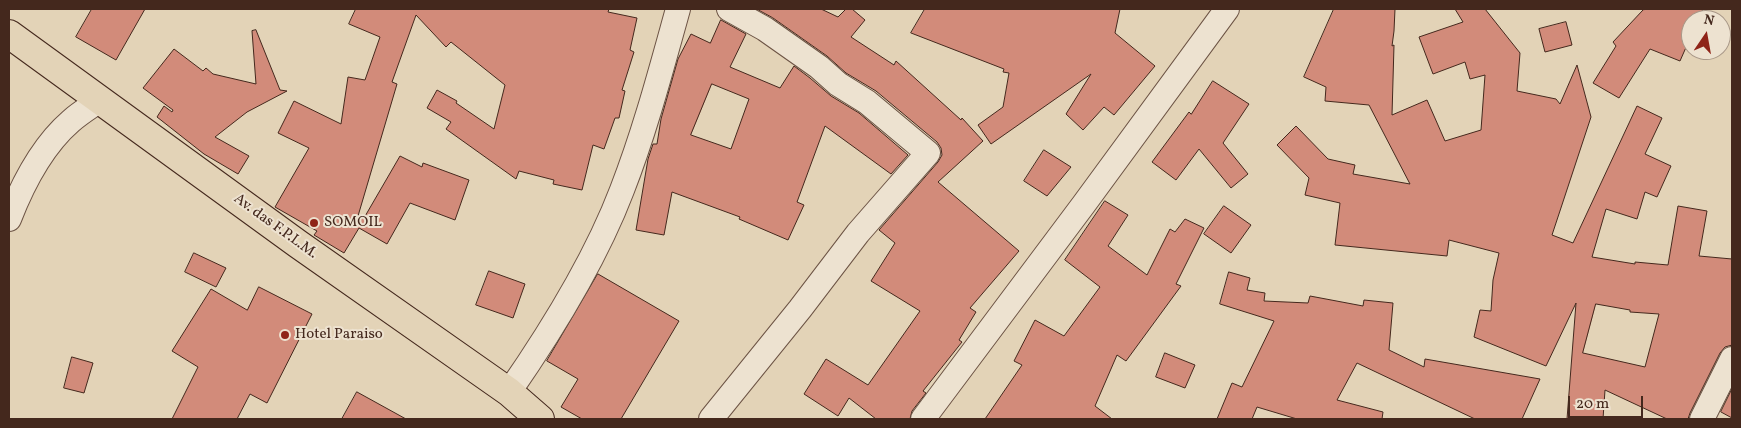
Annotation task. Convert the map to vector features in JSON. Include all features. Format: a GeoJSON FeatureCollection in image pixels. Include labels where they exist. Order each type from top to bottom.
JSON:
{"type":"FeatureCollection","features":[{"type":"Feature","properties":{"kind":"main road","name":"Av. das F.P.L.M."},"geometry":{"type":"LineString","coordinates":[[9,34],[298,244],[509,392],[540,419]]}},
{"type":"Feature","properties":{"kind":"street"},"geometry":{"type":"LineString","coordinates":[[509,392],[540,347],[594,252],[622,191],[647,119],[678,9]]}},
{"type":"Feature","properties":{"kind":"street"},"geometry":{"type":"LineString","coordinates":[[711,419],[800,309],[858,233],[928,153],[867,102],[838,84],[819,67],[765,29],[729,9]]}},
{"type":"Feature","properties":{"kind":"street"},"geometry":{"type":"LineString","coordinates":[[923,419],[1227,9]]}},
{"type":"Feature","properties":{"kind":"street"},"geometry":{"type":"LineString","coordinates":[[9,219],[19,192],[45,149],[71,121],[100,100]]}},
{"type":"Feature","properties":{"kind":"street"},"geometry":{"type":"LineString","coordinates":[[1702,419],[1732,359]]}},
{"type":"Feature","properties":{"kind":"building"},"geometry":{"type":"Polygon","coordinates":[[[92,9],[145,9],[116,60],[76,37],[92,9]]]}},
{"type":"Feature","properties":{"kind":"building"},"geometry":{"type":"Polygon","coordinates":[[[356,9],[609,9],[608,12],[637,18],[630,50],[634,52],[622,90],[625,91],[619,118],[615,118],[604,149],[593,145],[582,190],[553,184],[554,180],[519,171],[516,179],[446,129],[451,122],[427,108],[437,90],[457,101],[456,103],[494,129],[505,85],[451,42],[446,47],[416,15],[392,82],[397,84],[358,216],[364,218],[400,156],[422,167],[423,163],[469,180],[455,220],[410,203],[387,244],[359,228],[344,253],[314,235],[317,231],[275,207],[309,148],[278,133],[294,101],[341,124],[348,77],[365,80],[380,37],[349,24],[356,9]]]}},
{"type":"Feature","properties":{"kind":"building"},"geometry":{"type":"Polygon","coordinates":[[[757,9],[821,9],[838,17],[846,9],[852,9],[865,20],[851,37],[894,65],[896,61],[961,120],[962,118],[983,141],[938,182],[1019,251],[970,308],[976,312],[959,340],[962,342],[923,391],[926,393],[912,411],[910,419],[876,419],[849,398],[838,416],[804,394],[826,359],[868,385],[920,311],[871,281],[895,243],[879,230],[938,162],[942,155],[941,148],[937,142],[876,91],[846,73],[827,56],[757,9]]]}},
{"type":"Feature","properties":{"kind":"building"},"geometry":{"type":"Polygon","coordinates":[[[925,9],[1120,9],[1115,33],[1155,66],[1114,115],[1104,107],[1083,130],[1066,114],[1091,74],[991,144],[978,125],[1003,107],[1009,73],[1003,72],[1004,69],[911,33],[925,9]]]}},
{"type":"Feature","properties":{"kind":"building"},"geometry":{"type":"Polygon","coordinates":[[[1334,9],[1395,9],[1392,46],[1394,45],[1392,115],[1427,100],[1445,141],[1481,130],[1485,75],[1470,79],[1465,62],[1433,74],[1419,37],[1463,22],[1455,9],[1485,9],[1520,53],[1517,91],[1556,99],[1560,104],[1577,65],[1591,117],[1552,235],[1573,243],[1637,106],[1662,118],[1645,154],[1671,166],[1657,197],[1645,192],[1637,219],[1606,209],[1592,257],[1635,264],[1635,262],[1668,265],[1678,206],[1707,211],[1699,256],[1732,259],[1732,345],[1725,347],[1720,353],[1688,419],[1667,419],[1605,390],[1603,419],[1567,419],[1576,303],[1546,366],[1474,337],[1480,310],[1491,311],[1493,280],[1499,253],[1449,240],[1447,256],[1335,245],[1340,203],[1305,195],[1309,178],[1277,145],[1296,126],[1328,159],[1355,165],[1353,174],[1410,184],[1369,105],[1325,101],[1326,87],[1304,77],[1334,9]],[[1596,304],[1583,353],[1645,367],[1659,314],[1630,312],[1630,310],[1596,304]]]}},
{"type":"Feature","properties":{"kind":"building"},"geometry":{"type":"Polygon","coordinates":[[[1703,9],[1681,10],[1680,61],[1650,49],[1619,98],[1593,83],[1616,46],[1613,42],[1643,10],[1703,9]]]}},
{"type":"Feature","properties":{"kind":"building"},"geometry":{"type":"Polygon","coordinates":[[[721,20],[746,34],[730,67],[780,88],[794,66],[831,96],[859,113],[908,155],[891,174],[825,126],[797,202],[804,205],[788,240],[739,219],[740,217],[672,192],[664,235],[636,230],[648,159],[653,144],[657,144],[661,119],[678,59],[691,34],[710,43],[721,20]],[[712,84],[691,135],[731,149],[749,99],[712,84]]]}},
{"type":"Feature","properties":{"kind":"building"},"geometry":{"type":"Polygon","coordinates":[[[1566,22],[1572,45],[1545,52],[1539,29],[1566,22]]]}},
{"type":"Feature","properties":{"kind":"building"},"geometry":{"type":"Polygon","coordinates":[[[256,30],[280,90],[287,91],[247,112],[215,137],[249,156],[238,174],[204,154],[157,117],[164,106],[172,112],[173,110],[143,88],[174,49],[203,71],[206,68],[213,74],[256,84],[252,31],[256,30]]]}},
{"type":"Feature","properties":{"kind":"building"},"geometry":{"type":"Polygon","coordinates":[[[1213,81],[1249,104],[1223,143],[1248,174],[1231,188],[1199,149],[1176,180],[1152,162],[1189,112],[1191,114],[1213,81]]]}},
{"type":"Feature","properties":{"kind":"building"},"geometry":{"type":"Polygon","coordinates":[[[1044,150],[1071,167],[1047,196],[1024,181],[1044,150]]]}},
{"type":"Feature","properties":{"kind":"building"},"geometry":{"type":"Polygon","coordinates":[[[1105,201],[1128,215],[1108,246],[1147,275],[1170,229],[1175,232],[1185,219],[1204,228],[1176,284],[1181,286],[1126,361],[1117,355],[1095,406],[1112,419],[985,419],[1022,365],[1014,361],[1035,320],[1064,336],[1100,287],[1065,260],[1105,201]]]}},
{"type":"Feature","properties":{"kind":"building"},"geometry":{"type":"Polygon","coordinates":[[[1224,206],[1251,225],[1231,253],[1204,234],[1224,206]]]}},
{"type":"Feature","properties":{"kind":"building"},"geometry":{"type":"Polygon","coordinates":[[[194,253],[226,268],[216,287],[185,272],[194,253]]]}},
{"type":"Feature","properties":{"kind":"building"},"geometry":{"type":"Polygon","coordinates":[[[489,271],[525,284],[513,318],[476,305],[489,271]]]}},
{"type":"Feature","properties":{"kind":"building"},"geometry":{"type":"Polygon","coordinates":[[[1229,272],[1250,278],[1247,290],[1265,293],[1264,301],[1308,303],[1310,296],[1363,306],[1364,300],[1393,303],[1389,350],[1424,367],[1425,359],[1540,379],[1522,419],[1475,419],[1357,363],[1337,400],[1383,412],[1382,419],[1297,419],[1257,407],[1252,419],[1217,419],[1232,383],[1242,387],[1274,321],[1220,304],[1229,272]]]}},
{"type":"Feature","properties":{"kind":"building"},"geometry":{"type":"Polygon","coordinates":[[[598,274],[679,321],[621,419],[582,419],[561,407],[578,379],[547,361],[598,274]]]}},
{"type":"Feature","properties":{"kind":"building"},"geometry":{"type":"Polygon","coordinates":[[[259,287],[312,314],[267,403],[250,394],[237,419],[172,419],[198,367],[172,351],[211,289],[247,310],[259,287]]]}},
{"type":"Feature","properties":{"kind":"building"},"geometry":{"type":"Polygon","coordinates":[[[1165,353],[1195,365],[1185,388],[1156,377],[1165,353]]]}},
{"type":"Feature","properties":{"kind":"building"},"geometry":{"type":"Polygon","coordinates":[[[72,357],[93,363],[84,393],[64,388],[72,357]]]}},
{"type":"Feature","properties":{"kind":"building"},"geometry":{"type":"Polygon","coordinates":[[[1732,389],[1732,418],[1721,412],[1732,389]]]}},
{"type":"Feature","properties":{"kind":"building"},"geometry":{"type":"Polygon","coordinates":[[[357,392],[406,419],[342,419],[357,392]]]}},
{"type":"Feature","properties":{"kind":"place","name":"SOMOIL"},"geometry":{"type":"Point","coordinates":[314,223]}},
{"type":"Feature","properties":{"kind":"place","name":"Hotel Paraiso"},"geometry":{"type":"Point","coordinates":[285,335]}}]}
